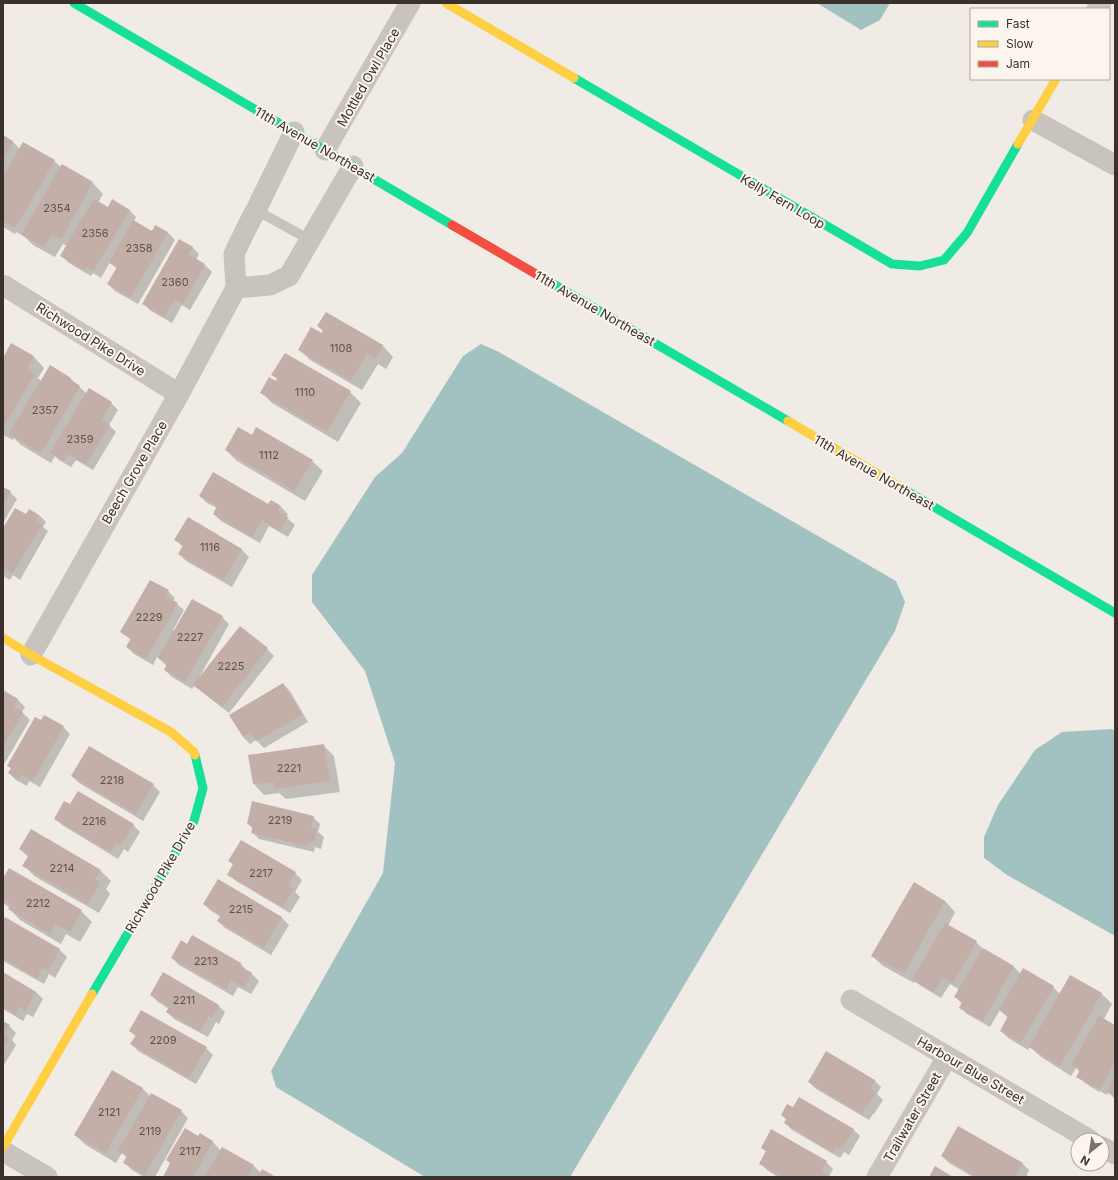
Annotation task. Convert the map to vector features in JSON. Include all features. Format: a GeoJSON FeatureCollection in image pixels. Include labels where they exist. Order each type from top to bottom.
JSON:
{"type":"FeatureCollection","features":[{"type":"Feature","properties":{"kind":"street","name":"11th Avenue Northeast"},"geometry":{"type":"LineString","coordinates":[[74,3],[1115,613]]}},
{"type":"Feature","properties":{"kind":"street","name":"Mottled Owl Place"},"geometry":{"type":"LineString","coordinates":[[325,150],[410,3]]}},
{"type":"Feature","properties":{"kind":"street","name":"Kelly Fern Loop"},"geometry":{"type":"LineString","coordinates":[[446,3],[892,264],[920,266],[944,260],[967,233],[1055,80]]}},
{"type":"Feature","properties":{"kind":"street"},"geometry":{"type":"LineString","coordinates":[[1033,120],[1115,165]]}},
{"type":"Feature","properties":{"kind":"street"},"geometry":{"type":"LineString","coordinates":[[294,132],[234,254],[236,288],[270,285],[289,276],[353,166]]}},
{"type":"Feature","properties":{"kind":"street","name":"Richwood Pike Drive"},"geometry":{"type":"LineString","coordinates":[[3,285],[179,394]]}},
{"type":"Feature","properties":{"kind":"street","name":"Beech Grove Place"},"geometry":{"type":"LineString","coordinates":[[31,655],[179,394],[236,288]]}},
{"type":"Feature","properties":{"kind":"street","name":"Richwood Pike Drive"},"geometry":{"type":"LineString","coordinates":[[3,638],[171,732],[194,752],[203,788],[194,821],[3,1147]]}},
{"type":"Feature","properties":{"kind":"street","name":"Harbour Blue Street"},"geometry":{"type":"LineString","coordinates":[[851,1000],[1076,1132]]}},
{"type":"Feature","properties":{"kind":"street","name":"Trailwater Street"},"geometry":{"type":"LineString","coordinates":[[877,1177],[947,1057]]}},
{"type":"Feature","properties":{"kind":"street"},"geometry":{"type":"LineString","coordinates":[[3,1151],[48,1177]]}},
{"type":"Feature","properties":{"kind":"lane"},"geometry":{"type":"LineString","coordinates":[[256,210],[310,240]]}},
{"type":"Feature","properties":{"kind":"water"},"geometry":{"type":"Polygon","coordinates":[[[817,3],[890,3],[880,20],[861,30],[817,3]]]}},
{"type":"Feature","properties":{"kind":"water"},"geometry":{"type":"Polygon","coordinates":[[[481,344],[497,351],[896,581],[905,602],[895,631],[570,1177],[425,1177],[276,1087],[271,1071],[383,873],[395,763],[365,671],[312,602],[312,575],[375,477],[402,453],[463,356],[481,344]]]}},
{"type":"Feature","properties":{"kind":"water"},"geometry":{"type":"Polygon","coordinates":[[[1112,729],[1115,731],[1115,936],[1007,875],[984,858],[984,837],[998,805],[1035,750],[1062,732],[1112,729]]]}},
{"type":"Feature","properties":{"kind":"building"},"geometry":{"type":"Polygon","coordinates":[[[3,135],[13,141],[3,159],[3,135]]]}},
{"type":"Feature","properties":{"kind":"building"},"geometry":{"type":"Polygon","coordinates":[[[23,142],[55,160],[15,228],[5,222],[3,225],[3,176],[23,142]]]}},
{"type":"Feature","properties":{"kind":"building"},"geometry":{"type":"Polygon","coordinates":[[[62,164],[93,182],[61,239],[52,234],[44,247],[21,235],[62,164]]]}},
{"type":"Feature","properties":{"kind":"building"},"geometry":{"type":"Polygon","coordinates":[[[94,199],[108,207],[112,199],[130,210],[93,271],[86,267],[84,270],[60,256],[94,199]]]}},
{"type":"Feature","properties":{"kind":"building"},"geometry":{"type":"Polygon","coordinates":[[[133,220],[152,231],[155,225],[168,232],[131,297],[107,284],[117,267],[109,263],[133,220]]]}},
{"type":"Feature","properties":{"kind":"building"},"geometry":{"type":"Polygon","coordinates":[[[179,239],[193,247],[188,254],[205,264],[183,304],[175,299],[164,317],[142,304],[179,239]]]}},
{"type":"Feature","properties":{"kind":"building"},"geometry":{"type":"Polygon","coordinates":[[[326,312],[383,345],[375,359],[367,354],[351,381],[298,350],[311,327],[322,333],[323,330],[317,326],[326,312]]]}},
{"type":"Feature","properties":{"kind":"building"},"geometry":{"type":"Polygon","coordinates":[[[11,343],[34,356],[27,369],[35,374],[3,428],[3,358],[11,343]]]}},
{"type":"Feature","properties":{"kind":"building"},"geometry":{"type":"Polygon","coordinates":[[[285,353],[351,391],[327,432],[260,393],[269,377],[276,381],[277,378],[271,375],[285,353]]]}},
{"type":"Feature","properties":{"kind":"building"},"geometry":{"type":"Polygon","coordinates":[[[50,365],[71,378],[70,379],[80,386],[41,453],[9,434],[50,365]]]}},
{"type":"Feature","properties":{"kind":"building"},"geometry":{"type":"Polygon","coordinates":[[[89,388],[112,402],[101,420],[110,425],[86,464],[68,454],[64,461],[50,453],[89,388]]]}},
{"type":"Feature","properties":{"kind":"building"},"geometry":{"type":"Polygon","coordinates":[[[238,427],[252,435],[256,427],[313,460],[294,491],[225,450],[238,427]]]}},
{"type":"Feature","properties":{"kind":"building"},"geometry":{"type":"Polygon","coordinates":[[[213,472],[268,504],[271,500],[281,506],[278,511],[288,517],[280,531],[262,520],[252,537],[213,514],[217,506],[199,496],[213,472]]]}},
{"type":"Feature","properties":{"kind":"building"},"geometry":{"type":"Polygon","coordinates":[[[3,487],[11,491],[3,504],[3,487]]]}},
{"type":"Feature","properties":{"kind":"building"},"geometry":{"type":"Polygon","coordinates":[[[15,508],[26,514],[29,509],[39,515],[36,520],[42,524],[13,573],[6,569],[3,574],[3,528],[15,508]]]}},
{"type":"Feature","properties":{"kind":"building"},"geometry":{"type":"Polygon","coordinates":[[[188,517],[242,549],[224,580],[178,554],[183,545],[174,540],[188,517]]]}},
{"type":"Feature","properties":{"kind":"building"},"geometry":{"type":"Polygon","coordinates":[[[150,580],[169,590],[166,596],[178,603],[146,659],[126,647],[131,638],[120,632],[150,580]]]}},
{"type":"Feature","properties":{"kind":"building"},"geometry":{"type":"Polygon","coordinates":[[[192,599],[223,616],[185,682],[164,670],[167,664],[158,658],[192,599]]]}},
{"type":"Feature","properties":{"kind":"building"},"geometry":{"type":"Polygon","coordinates":[[[240,626],[268,648],[222,707],[193,685],[240,626]]]}},
{"type":"Feature","properties":{"kind":"building"},"geometry":{"type":"Polygon","coordinates":[[[283,683],[302,715],[256,741],[251,732],[243,737],[229,715],[283,683]]]}},
{"type":"Feature","properties":{"kind":"building"},"geometry":{"type":"Polygon","coordinates":[[[3,690],[18,699],[14,707],[23,712],[3,747],[3,690]]]}},
{"type":"Feature","properties":{"kind":"building"},"geometry":{"type":"Polygon","coordinates":[[[44,715],[64,726],[33,781],[22,775],[19,780],[8,773],[11,768],[7,766],[35,717],[41,720],[44,715]]]}},
{"type":"Feature","properties":{"kind":"building"},"geometry":{"type":"Polygon","coordinates":[[[324,744],[330,781],[275,789],[274,782],[253,784],[248,755],[324,744]]]}},
{"type":"Feature","properties":{"kind":"building"},"geometry":{"type":"Polygon","coordinates":[[[89,746],[154,784],[136,814],[71,776],[89,746]]]}},
{"type":"Feature","properties":{"kind":"building"},"geometry":{"type":"Polygon","coordinates":[[[78,791],[134,824],[121,845],[116,843],[111,852],[54,819],[64,801],[70,804],[78,791]]]}},
{"type":"Feature","properties":{"kind":"building"},"geometry":{"type":"Polygon","coordinates":[[[252,801],[314,816],[311,828],[317,829],[314,842],[308,841],[307,846],[251,833],[253,826],[247,824],[252,801]]]}},
{"type":"Feature","properties":{"kind":"building"},"geometry":{"type":"Polygon","coordinates":[[[31,829],[101,870],[95,879],[100,882],[88,904],[22,866],[29,855],[19,849],[31,829]]]}},
{"type":"Feature","properties":{"kind":"building"},"geometry":{"type":"Polygon","coordinates":[[[241,840],[296,872],[288,886],[293,889],[283,907],[227,875],[233,864],[228,861],[241,840]]]}},
{"type":"Feature","properties":{"kind":"building"},"geometry":{"type":"Polygon","coordinates":[[[9,868],[82,910],[70,932],[55,924],[50,934],[8,909],[11,905],[3,900],[3,878],[9,868]]]}},
{"type":"Feature","properties":{"kind":"building"},"geometry":{"type":"Polygon","coordinates":[[[218,879],[282,917],[264,948],[217,921],[221,915],[203,904],[218,879]]]}},
{"type":"Feature","properties":{"kind":"building"},"geometry":{"type":"Polygon","coordinates":[[[914,882],[945,901],[904,973],[871,956],[914,882]]]}},
{"type":"Feature","properties":{"kind":"building"},"geometry":{"type":"Polygon","coordinates":[[[5,917],[60,949],[48,971],[42,968],[37,978],[3,958],[3,921],[5,917]]]}},
{"type":"Feature","properties":{"kind":"building"},"geometry":{"type":"Polygon","coordinates":[[[945,923],[977,941],[953,983],[942,978],[934,992],[912,980],[945,923]]]}},
{"type":"Feature","properties":{"kind":"building"},"geometry":{"type":"Polygon","coordinates":[[[192,935],[241,963],[240,966],[252,973],[244,987],[231,980],[226,989],[171,958],[181,940],[187,944],[192,935]]]}},
{"type":"Feature","properties":{"kind":"building"},"geometry":{"type":"Polygon","coordinates":[[[983,948],[1014,966],[983,1021],[959,1008],[962,1002],[954,997],[983,948]]]}},
{"type":"Feature","properties":{"kind":"building"},"geometry":{"type":"Polygon","coordinates":[[[1023,968],[1054,986],[1021,1043],[1000,1031],[1008,1016],[999,1010],[1023,968]]]}},
{"type":"Feature","properties":{"kind":"building"},"geometry":{"type":"Polygon","coordinates":[[[3,972],[36,992],[25,1011],[20,1007],[16,1015],[3,1007],[3,972]]]}},
{"type":"Feature","properties":{"kind":"building"},"geometry":{"type":"Polygon","coordinates":[[[163,972],[219,1005],[212,1018],[209,1016],[200,1031],[166,1012],[169,1007],[150,995],[163,972]]]}},
{"type":"Feature","properties":{"kind":"building"},"geometry":{"type":"Polygon","coordinates":[[[1070,975],[1102,993],[1060,1066],[1029,1047],[1070,975]]]}},
{"type":"Feature","properties":{"kind":"building"},"geometry":{"type":"Polygon","coordinates":[[[141,1010],[207,1047],[189,1078],[130,1044],[136,1035],[129,1031],[141,1010]]]}},
{"type":"Feature","properties":{"kind":"building"},"geometry":{"type":"Polygon","coordinates":[[[1099,1016],[1115,1025],[1115,1062],[1100,1089],[1076,1077],[1080,1070],[1071,1065],[1099,1016]]]}},
{"type":"Feature","properties":{"kind":"building"},"geometry":{"type":"Polygon","coordinates":[[[3,1021],[10,1025],[4,1034],[9,1037],[3,1048],[3,1021]]]}},
{"type":"Feature","properties":{"kind":"building"},"geometry":{"type":"Polygon","coordinates":[[[826,1051],[875,1080],[870,1088],[876,1092],[862,1114],[808,1082],[826,1051]]]}},
{"type":"Feature","properties":{"kind":"building"},"geometry":{"type":"Polygon","coordinates":[[[112,1070],[143,1088],[106,1153],[74,1135],[112,1070]]]}},
{"type":"Feature","properties":{"kind":"building"},"geometry":{"type":"Polygon","coordinates":[[[1115,1078],[1115,1097],[1107,1092],[1115,1078]]]}},
{"type":"Feature","properties":{"kind":"building"},"geometry":{"type":"Polygon","coordinates":[[[151,1093],[182,1110],[145,1175],[123,1163],[127,1156],[118,1151],[151,1093]]]}},
{"type":"Feature","properties":{"kind":"building"},"geometry":{"type":"Polygon","coordinates":[[[799,1097],[854,1129],[842,1149],[836,1146],[833,1152],[784,1123],[786,1119],[781,1115],[787,1104],[793,1107],[799,1097]]]}},
{"type":"Feature","properties":{"kind":"building"},"geometry":{"type":"Polygon","coordinates":[[[958,1126],[1023,1163],[1015,1177],[977,1177],[941,1156],[958,1126]]]}},
{"type":"Feature","properties":{"kind":"building"},"geometry":{"type":"Polygon","coordinates":[[[185,1128],[198,1136],[200,1133],[213,1141],[193,1177],[163,1177],[170,1163],[166,1160],[185,1128]]]}},
{"type":"Feature","properties":{"kind":"building"},"geometry":{"type":"Polygon","coordinates":[[[771,1129],[827,1161],[821,1172],[827,1175],[826,1177],[782,1177],[759,1164],[766,1151],[761,1148],[771,1129]]]}},
{"type":"Feature","properties":{"kind":"building"},"geometry":{"type":"Polygon","coordinates":[[[222,1147],[254,1165],[248,1177],[205,1177],[222,1147]]]}},
{"type":"Feature","properties":{"kind":"building"},"geometry":{"type":"Polygon","coordinates":[[[935,1166],[953,1177],[929,1177],[935,1166]]]}},
{"type":"Feature","properties":{"kind":"building"},"geometry":{"type":"Polygon","coordinates":[[[262,1169],[276,1177],[258,1177],[262,1169]]]}},
{"type":"Feature","properties":{"kind":"traffic: fast"},"geometry":{"type":"LineString","coordinates":[[74,3],[452,225]]}},
{"type":"Feature","properties":{"kind":"traffic: fast"},"geometry":{"type":"LineString","coordinates":[[574,78],[892,264],[920,266],[944,260],[967,233],[1018,144]]}},
{"type":"Feature","properties":{"kind":"traffic: fast"},"geometry":{"type":"LineString","coordinates":[[548,281],[788,421]]}},
{"type":"Feature","properties":{"kind":"traffic: fast"},"geometry":{"type":"LineString","coordinates":[[905,490],[1115,613]]}},
{"type":"Feature","properties":{"kind":"traffic: fast"},"geometry":{"type":"LineString","coordinates":[[92,994],[194,821],[203,788],[195,755]]}},
{"type":"Feature","properties":{"kind":"traffic: slow"},"geometry":{"type":"LineString","coordinates":[[446,3],[574,78]]}},
{"type":"Feature","properties":{"kind":"traffic: slow"},"geometry":{"type":"LineString","coordinates":[[1018,144],[1055,80]]}},
{"type":"Feature","properties":{"kind":"traffic: slow"},"geometry":{"type":"LineString","coordinates":[[788,421],[905,490]]}},
{"type":"Feature","properties":{"kind":"traffic: slow"},"geometry":{"type":"LineString","coordinates":[[3,638],[171,732],[194,752],[195,755]]}},
{"type":"Feature","properties":{"kind":"traffic: slow"},"geometry":{"type":"LineString","coordinates":[[3,1147],[92,994]]}},
{"type":"Feature","properties":{"kind":"traffic: jam"},"geometry":{"type":"LineString","coordinates":[[452,225],[548,281]]}}]}
